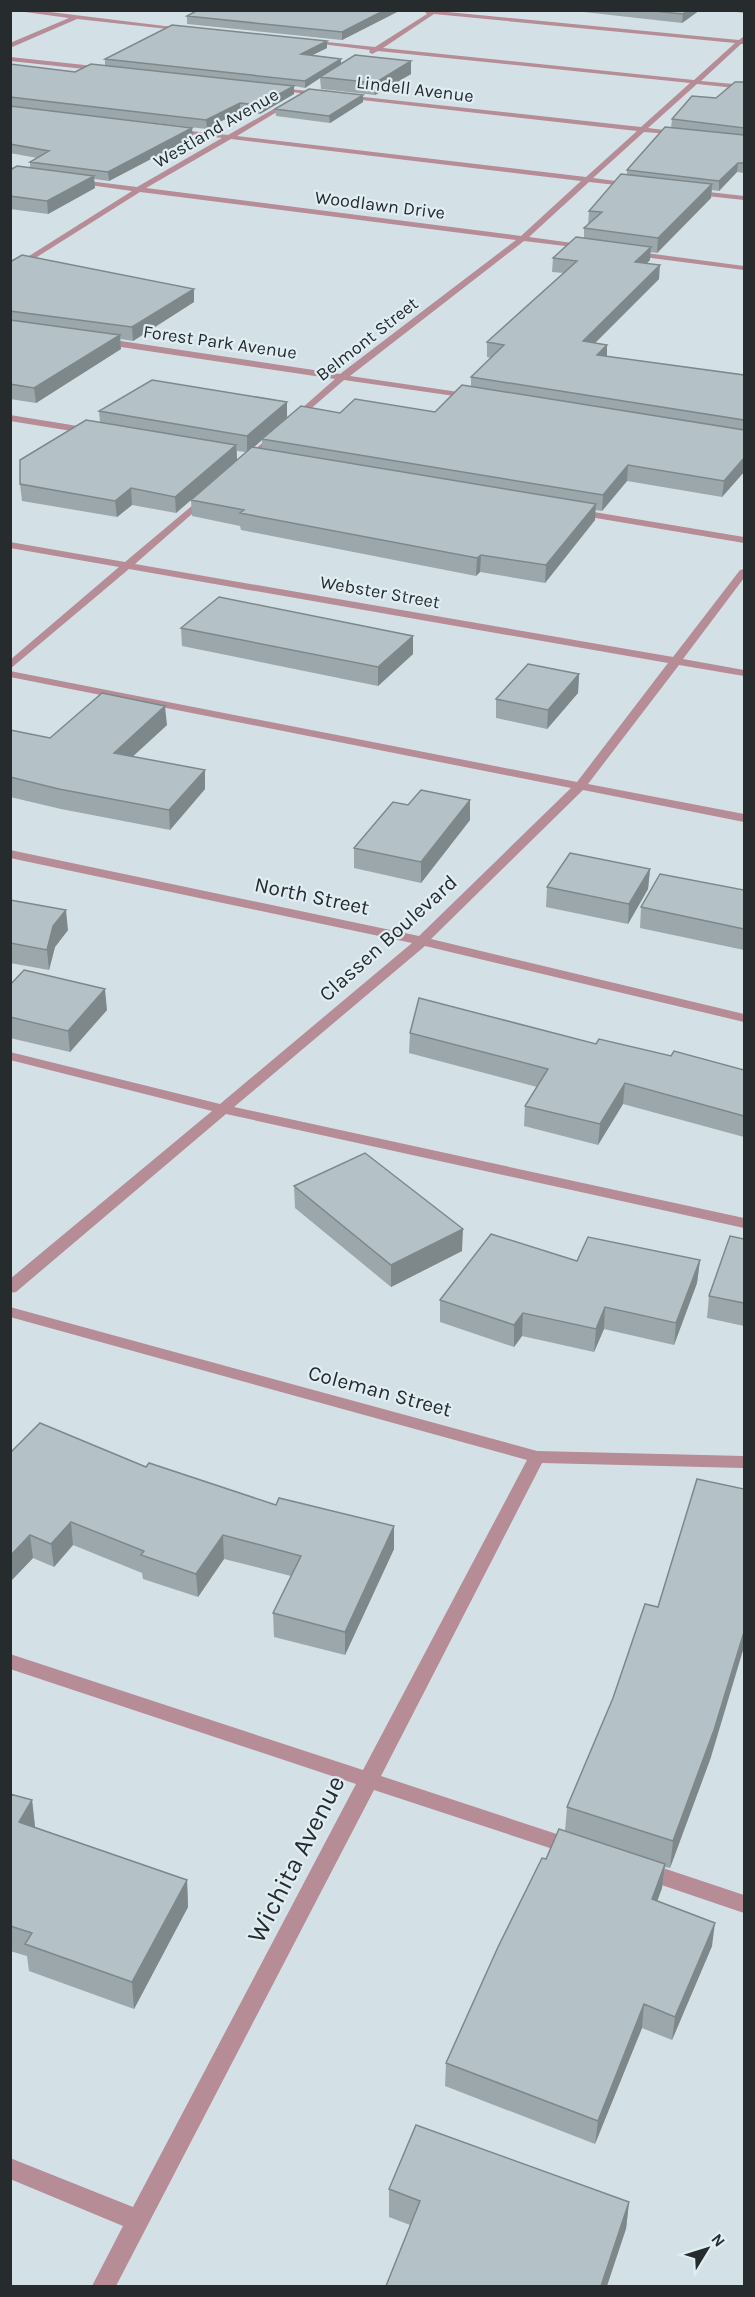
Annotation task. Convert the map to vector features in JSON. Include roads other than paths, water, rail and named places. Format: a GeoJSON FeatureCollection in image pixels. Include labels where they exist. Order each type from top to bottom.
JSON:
{"type":"FeatureCollection","features":[{"type":"Feature","properties":{"kind":"street"},"geometry":{"type":"LineString","coordinates":[[13,10],[191,30]]}},
{"type":"Feature","properties":{"kind":"street"},"geometry":{"type":"LineString","coordinates":[[10,46],[88,10]]}},
{"type":"Feature","properties":{"kind":"street"},"geometry":{"type":"LineString","coordinates":[[418,10],[743,40]]}},
{"type":"Feature","properties":{"kind":"street"},"geometry":{"type":"LineString","coordinates":[[365,56],[436,11]]}},
{"type":"Feature","properties":{"kind":"street","name":"Belmont Street"},"geometry":{"type":"LineString","coordinates":[[250,458],[344,376],[522,239],[743,40]]}},
{"type":"Feature","properties":{"kind":"street"},"geometry":{"type":"LineString","coordinates":[[294,41],[744,87]]}},
{"type":"Feature","properties":{"kind":"street"},"geometry":{"type":"LineString","coordinates":[[10,59],[106,70]]}},
{"type":"Feature","properties":{"kind":"street","name":"Westland Avenue"},"geometry":{"type":"LineString","coordinates":[[10,272],[140,189],[317,86]]}},
{"type":"Feature","properties":{"kind":"street","name":"Lindell Avenue"},"geometry":{"type":"LineString","coordinates":[[260,87],[689,135]]}},
{"type":"Feature","properties":{"kind":"street"},"geometry":{"type":"LineString","coordinates":[[161,128],[644,186]]}},
{"type":"Feature","properties":{"kind":"street","name":"Woodlawn Drive"},"geometry":{"type":"LineString","coordinates":[[69,180],[592,248]]}},
{"type":"Feature","properties":{"kind":"street"},"geometry":{"type":"LineString","coordinates":[[678,190],[744,198]]}},
{"type":"Feature","properties":{"kind":"street"},"geometry":{"type":"LineString","coordinates":[[627,253],[744,268]]}},
{"type":"Feature","properties":{"kind":"street","name":"Forest Park Avenue"},"geometry":{"type":"LineString","coordinates":[[91,340],[344,376],[485,399]]}},
{"type":"Feature","properties":{"kind":"street"},"geometry":{"type":"LineString","coordinates":[[10,418],[102,433]]}},
{"type":"Feature","properties":{"kind":"street"},"geometry":{"type":"LineString","coordinates":[[240,461],[250,458],[262,460]]}},
{"type":"Feature","properties":{"kind":"street"},"geometry":{"type":"LineString","coordinates":[[10,666],[215,489]]}},
{"type":"Feature","properties":{"kind":"street"},"geometry":{"type":"LineString","coordinates":[[568,511],[744,540]]}},
{"type":"Feature","properties":{"kind":"street","name":"Webster Street"},"geometry":{"type":"LineString","coordinates":[[10,545],[744,673]]}},
{"type":"Feature","properties":{"kind":"street","name":"Classen Boulevard"},"geometry":{"type":"LineString","coordinates":[[10,1288],[422,941],[581,785],[744,572]]}},
{"type":"Feature","properties":{"kind":"street"},"geometry":{"type":"LineString","coordinates":[[10,674],[744,818]]}},
{"type":"Feature","properties":{"kind":"street","name":"North Street"},"geometry":{"type":"LineString","coordinates":[[10,854],[422,941],[744,1018]]}},
{"type":"Feature","properties":{"kind":"street"},"geometry":{"type":"LineString","coordinates":[[10,1056],[223,1109],[744,1223]]}},
{"type":"Feature","properties":{"kind":"street","name":"Coleman Street"},"geometry":{"type":"LineString","coordinates":[[10,1312],[537,1457],[744,1462]]}},
{"type":"Feature","properties":{"kind":"street","name":"Wichita Avenue"},"geometry":{"type":"LineString","coordinates":[[104,2286],[537,1457]]}},
{"type":"Feature","properties":{"kind":"street"},"geometry":{"type":"LineString","coordinates":[[10,1661],[590,1853]]}},
{"type":"Feature","properties":{"kind":"street"},"geometry":{"type":"LineString","coordinates":[[623,1864],[744,1904]]}},
{"type":"Feature","properties":{"kind":"street"},"geometry":{"type":"LineString","coordinates":[[10,2168],[139,2221]]}}]}
